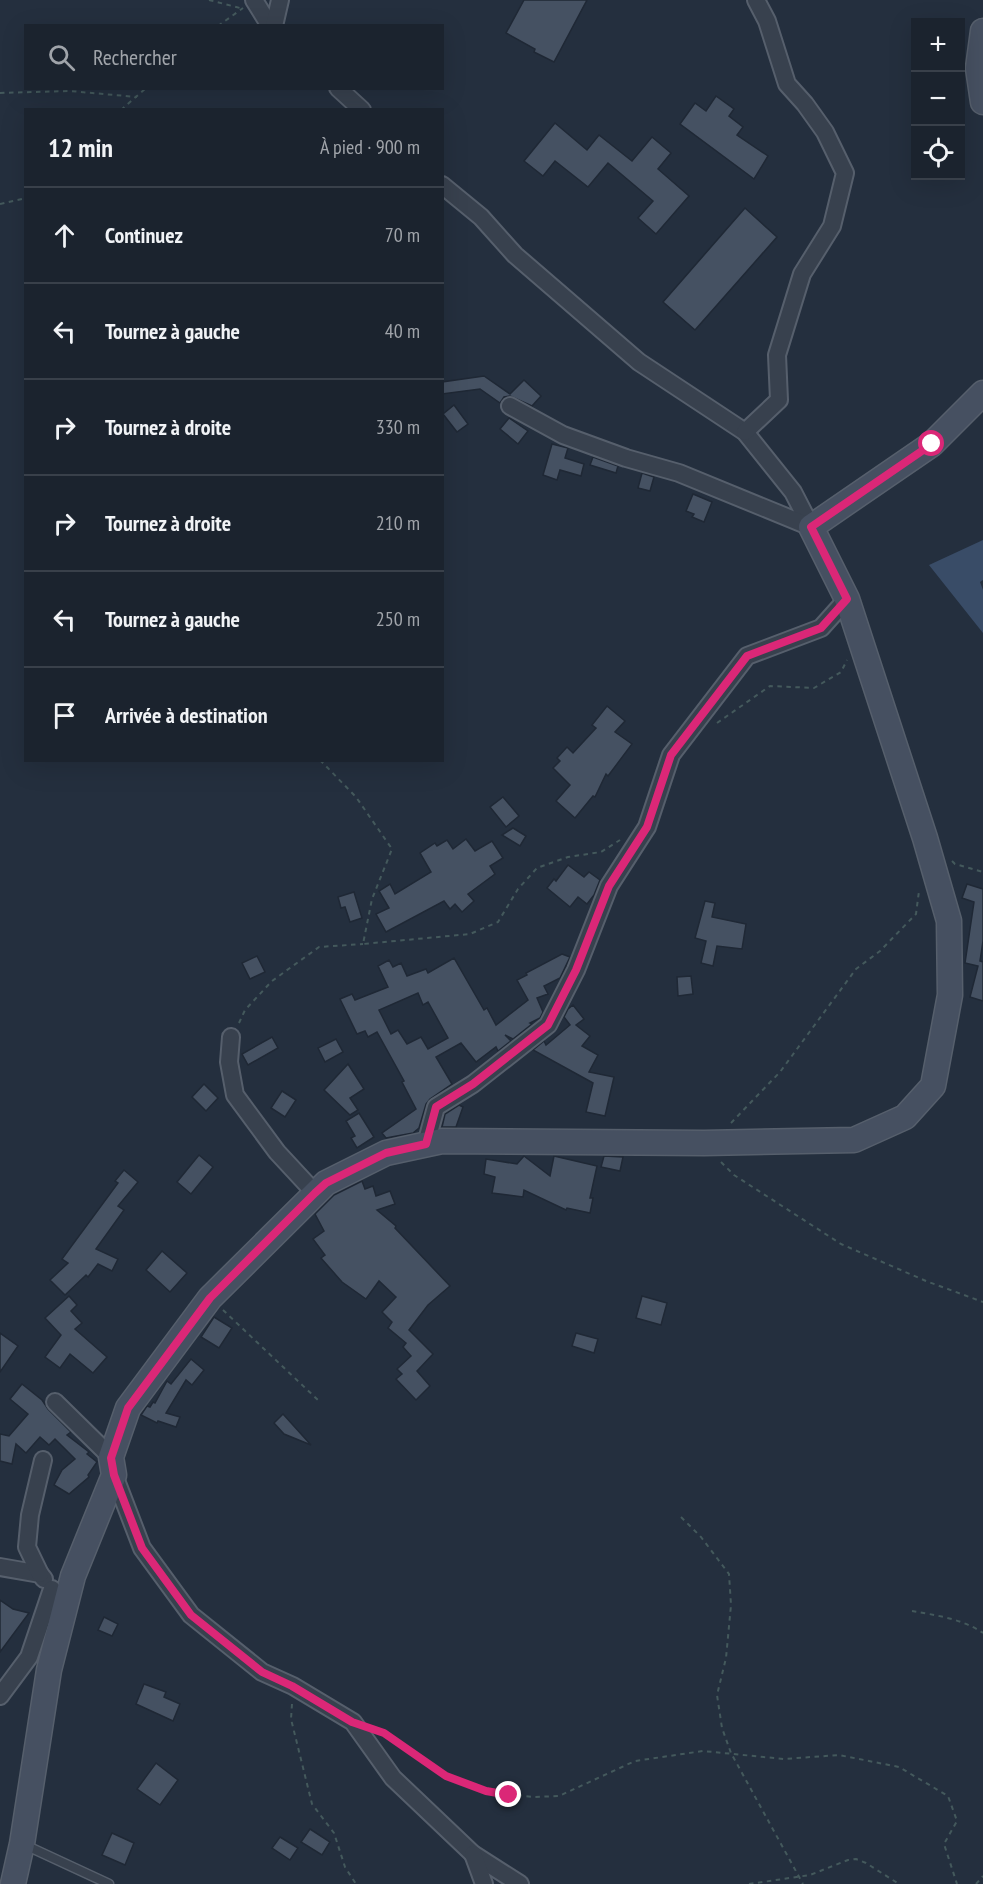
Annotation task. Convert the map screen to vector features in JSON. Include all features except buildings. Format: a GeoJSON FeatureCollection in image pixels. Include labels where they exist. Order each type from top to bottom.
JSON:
{"type":"FeatureCollection","features":[{"type":"Feature","properties":{"kind":"street"},"geometry":{"type":"LineString","coordinates":[[273,24],[280,0]]}},
{"type":"Feature","properties":{"kind":"street"},"geometry":{"type":"LineString","coordinates":[[746,432],[779,400],[777,356],[802,274],[832,226],[845,173],[825,132],[787,84],[767,21],[756,0]]}},
{"type":"Feature","properties":{"kind":"street"},"geometry":{"type":"LineString","coordinates":[[250,3],[270,24]]}},
{"type":"Feature","properties":{"kind":"street"},"geometry":{"type":"LineString","coordinates":[[983,31],[978,69],[983,102]]}},
{"type":"Feature","properties":{"kind":"street"},"geometry":{"type":"LineString","coordinates":[[340,90],[360,108]]}},
{"type":"Feature","properties":{"kind":"street"},"geometry":{"type":"LineString","coordinates":[[0,1696],[29,1657],[59,1597],[74,1576],[113,1466],[128,1408],[210,1298],[326,1183],[386,1153],[442,1141],[704,1143],[854,1140],[905,1117],[933,1086],[950,995],[949,921],[925,838],[847,599],[793,492],[746,432],[639,362],[515,255],[481,217],[444,187]]}},
{"type":"Feature","properties":{"kind":"street"},"geometry":{"type":"LineString","coordinates":[[811,527],[932,444],[983,393]]}},
{"type":"Feature","properties":{"kind":"street"},"geometry":{"type":"LineString","coordinates":[[510,406],[563,435],[626,458],[679,473],[811,527]]}},
{"type":"Feature","properties":{"kind":"street"},"geometry":{"type":"LineString","coordinates":[[426,1144],[436,1107],[473,1084],[548,1025],[576,970],[609,886],[647,827],[671,755],[747,656],[821,628],[847,599]]}},
{"type":"Feature","properties":{"kind":"street"},"geometry":{"type":"LineString","coordinates":[[231,1037],[229,1062],[235,1095],[277,1152],[315,1193]]}},
{"type":"Feature","properties":{"kind":"street"},"geometry":{"type":"LineString","coordinates":[[55,1402],[113,1466],[142,1548],[191,1615],[262,1672],[292,1686],[352,1722],[393,1778],[473,1854],[520,1884]]}},
{"type":"Feature","properties":{"kind":"street"},"geometry":{"type":"LineString","coordinates":[[13,1884],[22,1844],[59,1597],[40,1574],[27,1547],[30,1515],[43,1460]]}},
{"type":"Feature","properties":{"kind":"street"},"geometry":{"type":"LineString","coordinates":[[0,1567],[40,1574]]}},
{"type":"Feature","properties":{"kind":"street"},"geometry":{"type":"LineString","coordinates":[[473,1854],[484,1884]]}},
{"type":"Feature","properties":{"kind":"lane"},"geometry":{"type":"LineString","coordinates":[[22,1844],[109,1884]]}},
{"type":"Feature","properties":{"kind":"path"},"geometry":{"type":"LineString","coordinates":[[209,0],[250,3]]}},
{"type":"Feature","properties":{"kind":"path"},"geometry":{"type":"LineString","coordinates":[[221,24],[250,3]]}},
{"type":"Feature","properties":{"kind":"path"},"geometry":{"type":"LineString","coordinates":[[124,108],[144,90]]}},
{"type":"Feature","properties":{"kind":"path"},"geometry":{"type":"LineString","coordinates":[[0,93],[70,91],[136,97]]}},
{"type":"Feature","properties":{"kind":"path"},"geometry":{"type":"LineString","coordinates":[[0,204],[24,198]]}},
{"type":"Feature","properties":{"kind":"path"},"geometry":{"type":"LineString","coordinates":[[716,724],[770,686],[814,688],[841,672],[859,636]]}},
{"type":"Feature","properties":{"kind":"path"},"geometry":{"type":"LineString","coordinates":[[322,762],[356,797],[392,849],[372,898],[363,944]]}},
{"type":"Feature","properties":{"kind":"path"},"geometry":{"type":"LineString","coordinates":[[231,1037],[245,1010],[272,981],[319,947],[470,934],[498,922],[518,890],[537,868],[568,857],[601,852],[621,839]]}},
{"type":"Feature","properties":{"kind":"path"},"geometry":{"type":"LineString","coordinates":[[955,864],[983,872]]}},
{"type":"Feature","properties":{"kind":"path"},"geometry":{"type":"LineString","coordinates":[[727,1125],[780,1071],[856,969],[880,951],[916,914],[920,881]]}},
{"type":"Feature","properties":{"kind":"path"},"geometry":{"type":"LineString","coordinates":[[704,1143],[734,1175],[841,1244],[926,1281],[983,1302]]}},
{"type":"Feature","properties":{"kind":"path"},"geometry":{"type":"LineString","coordinates":[[210,1298],[319,1401]]}},
{"type":"Feature","properties":{"kind":"path"},"geometry":{"type":"LineString","coordinates":[[681,1517],[701,1537],[729,1574],[731,1605],[726,1658],[717,1695],[722,1728],[731,1754],[803,1884]]}},
{"type":"Feature","properties":{"kind":"path"},"geometry":{"type":"LineString","coordinates":[[912,1611],[943,1617],[983,1633]]}},
{"type":"Feature","properties":{"kind":"path"},"geometry":{"type":"LineString","coordinates":[[292,1686],[291,1719],[312,1804],[334,1833],[345,1867],[357,1884]]}},
{"type":"Feature","properties":{"kind":"path"},"geometry":{"type":"LineString","coordinates":[[352,1722],[384,1733],[446,1776],[486,1791],[509,1795],[559,1796],[635,1761],[703,1751],[784,1759],[839,1755],[899,1767],[948,1796],[957,1821],[944,1844],[957,1884]]}},
{"type":"Feature","properties":{"kind":"path"},"geometry":{"type":"LineString","coordinates":[[749,1884],[810,1875],[856,1859],[899,1884]]}},
{"type":"Feature","properties":{"kind":"path"},"geometry":{"type":"LineString","coordinates":[[976,1884],[983,1876]]}},
{"type":"Feature","properties":{"kind":"water"},"geometry":{"type":"Polygon","coordinates":[[[983,540],[983,580],[980,582],[983,590],[983,633],[929,565],[983,540]]]}},
{"type":"Feature","properties":{"kind":"route"},"geometry":{"type":"LineString","coordinates":[[509,1795],[486,1791],[446,1776],[384,1733],[352,1722],[292,1686],[262,1672],[191,1615],[142,1548],[114,1475],[111,1458],[128,1408],[210,1298],[315,1193],[326,1183],[386,1153],[426,1144],[436,1107],[473,1084],[548,1025],[576,970],[609,886],[647,827],[671,755],[747,656],[821,628],[847,599],[811,527],[932,444]]}}]}
